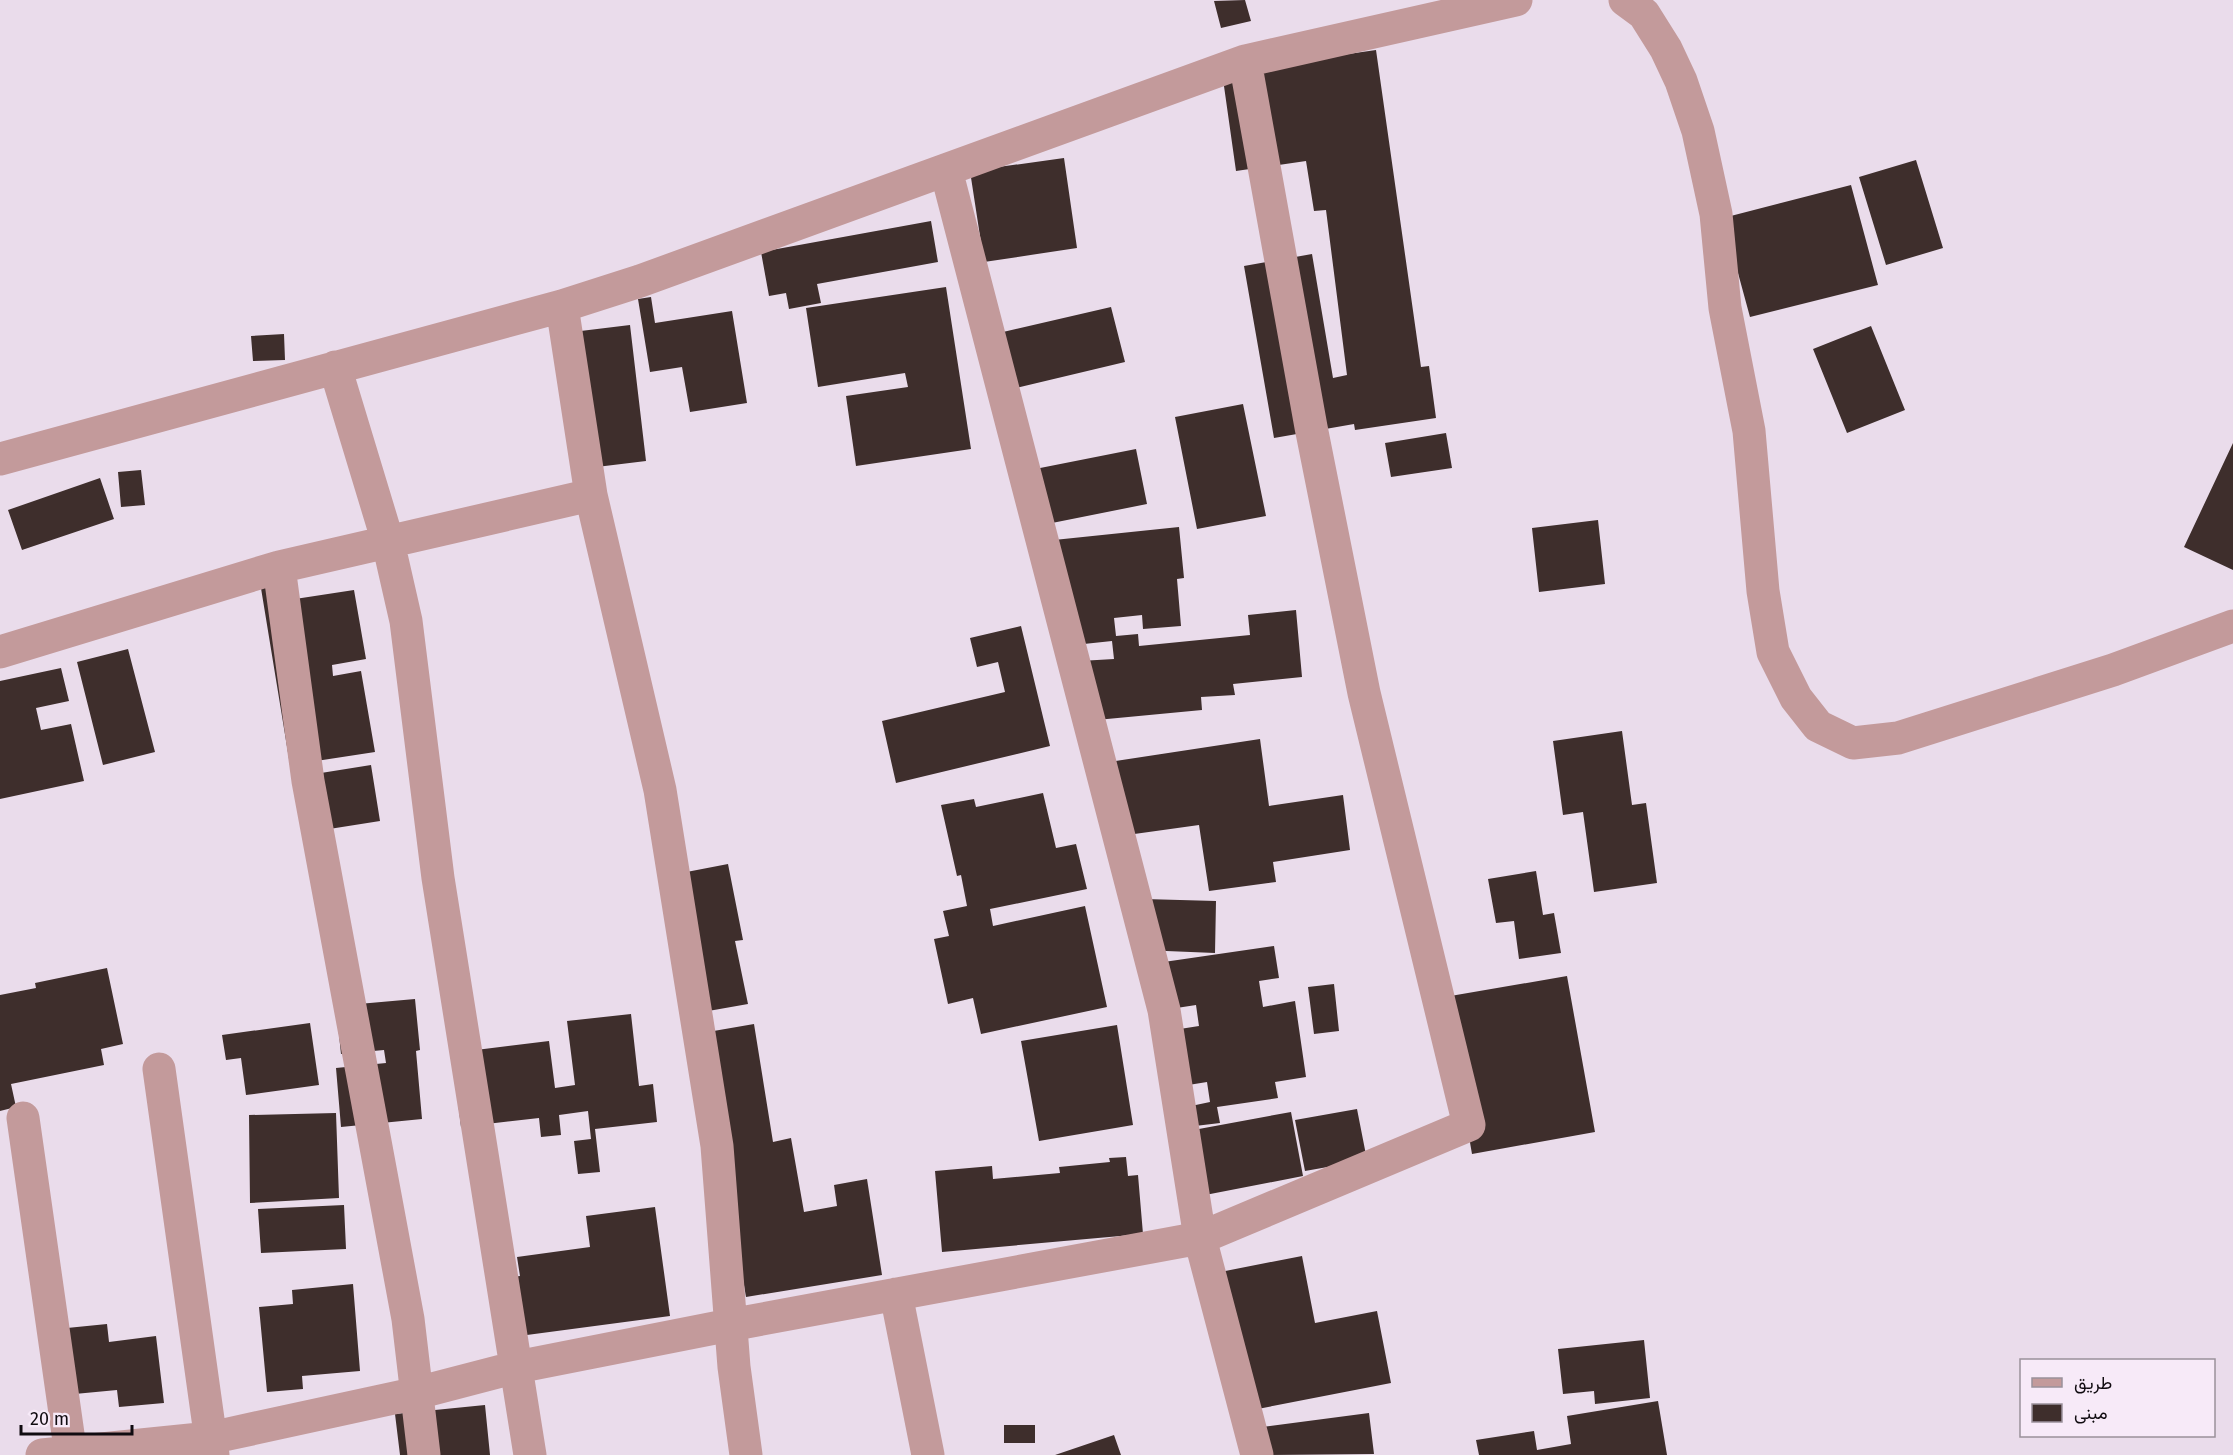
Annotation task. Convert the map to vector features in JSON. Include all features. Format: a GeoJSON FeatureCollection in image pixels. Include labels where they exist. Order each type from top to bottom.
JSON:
{"type":"FeatureCollection","features":[{"type":"Feature","properties":{"kind":"street"},"geometry":{"type":"LineString","coordinates":[[0,459],[562,306],[640,281],[1245,61],[1516,0]]}},
{"type":"Feature","properties":{"kind":"street"},"geometry":{"type":"LineString","coordinates":[[1625,0],[1644,14],[1666,49],[1682,81],[1698,131],[1716,214],[1725,308],[1749,431],[1763,591],[1773,652],[1796,698],[1818,726],[1853,743],[1898,738],[2113,670],[2233,626]]}},
{"type":"Feature","properties":{"kind":"street"},"geometry":{"type":"LineString","coordinates":[[23,1118],[61,1454],[212,1447],[517,1367],[1200,1238],[1469,1125],[1364,693],[1311,428],[1245,61]]}},
{"type":"Feature","properties":{"kind":"street"},"geometry":{"type":"LineString","coordinates":[[946,170],[1164,1010],[1200,1238],[1257,1455]]}},
{"type":"Feature","properties":{"kind":"street"},"geometry":{"type":"LineString","coordinates":[[562,306],[591,495],[662,801],[717,1146],[730,1325],[746,1455]]}},
{"type":"Feature","properties":{"kind":"street"},"geometry":{"type":"LineString","coordinates":[[335,367],[388,542],[406,621],[438,879],[530,1455]]}},
{"type":"Feature","properties":{"kind":"street"},"geometry":{"type":"LineString","coordinates":[[0,652],[279,567],[591,495]]}},
{"type":"Feature","properties":{"kind":"street"},"geometry":{"type":"LineString","coordinates":[[279,567],[309,781],[408,1319],[424,1455]]}},
{"type":"Feature","properties":{"kind":"street"},"geometry":{"type":"LineString","coordinates":[[159,1069],[212,1447]]}},
{"type":"Feature","properties":{"kind":"street"},"geometry":{"type":"LineString","coordinates":[[896,1294],[928,1455]]}},
{"type":"Feature","properties":{"kind":"building"},"geometry":{"type":"Polygon","coordinates":[[[1245,0],[1251,21],[1221,28],[1214,1],[1245,0]]]}},
{"type":"Feature","properties":{"kind":"building"},"geometry":{"type":"Polygon","coordinates":[[[1376,50],[1421,367],[1429,366],[1436,418],[1355,430],[1354,424],[1274,438],[1244,266],[1312,254],[1333,378],[1347,375],[1326,210],[1314,211],[1306,161],[1236,171],[1222,72],[1376,50]]]}},
{"type":"Feature","properties":{"kind":"building"},"geometry":{"type":"Polygon","coordinates":[[[1064,158],[1077,248],[984,262],[970,171],[1064,158]]]}},
{"type":"Feature","properties":{"kind":"building"},"geometry":{"type":"Polygon","coordinates":[[[1916,160],[1943,248],[1886,265],[1859,177],[1916,160]]]}},
{"type":"Feature","properties":{"kind":"building"},"geometry":{"type":"Polygon","coordinates":[[[1851,185],[1878,285],[1750,317],[1723,218],[1851,185]]]}},
{"type":"Feature","properties":{"kind":"building"},"geometry":{"type":"Polygon","coordinates":[[[931,221],[938,262],[817,284],[821,303],[789,309],[786,293],[769,296],[761,252],[931,221]]]}},
{"type":"Feature","properties":{"kind":"building"},"geometry":{"type":"Polygon","coordinates":[[[946,287],[971,449],[856,466],[846,396],[908,387],[905,373],[818,387],[806,308],[946,287]]]}},
{"type":"Feature","properties":{"kind":"building"},"geometry":{"type":"Polygon","coordinates":[[[651,297],[655,323],[732,311],[747,403],[690,412],[682,367],[650,372],[638,299],[651,297]]]}},
{"type":"Feature","properties":{"kind":"building"},"geometry":{"type":"Polygon","coordinates":[[[1111,307],[1125,362],[1016,388],[1003,332],[1111,307]]]}},
{"type":"Feature","properties":{"kind":"building"},"geometry":{"type":"Polygon","coordinates":[[[630,325],[646,461],[572,470],[556,334],[630,325]]]}},
{"type":"Feature","properties":{"kind":"building"},"geometry":{"type":"Polygon","coordinates":[[[1871,326],[1905,410],[1847,433],[1813,349],[1871,326]]]}},
{"type":"Feature","properties":{"kind":"building"},"geometry":{"type":"Polygon","coordinates":[[[284,334],[285,360],[253,361],[251,336],[284,334]]]}},
{"type":"Feature","properties":{"kind":"building"},"geometry":{"type":"Polygon","coordinates":[[[1243,404],[1266,516],[1197,529],[1175,417],[1243,404]]]}},
{"type":"Feature","properties":{"kind":"building"},"geometry":{"type":"Polygon","coordinates":[[[1446,433],[1452,468],[1391,477],[1385,443],[1446,433]]]}},
{"type":"Feature","properties":{"kind":"building"},"geometry":{"type":"Polygon","coordinates":[[[2233,443],[2233,570],[2184,547],[2233,443]]]}},
{"type":"Feature","properties":{"kind":"building"},"geometry":{"type":"Polygon","coordinates":[[[1136,449],[1147,504],[1037,526],[1025,471],[1136,449]]]}},
{"type":"Feature","properties":{"kind":"building"},"geometry":{"type":"Polygon","coordinates":[[[141,470],[145,505],[121,507],[118,472],[141,470]]]}},
{"type":"Feature","properties":{"kind":"building"},"geometry":{"type":"Polygon","coordinates":[[[100,478],[114,519],[22,550],[8,510],[100,478]]]}},
{"type":"Feature","properties":{"kind":"building"},"geometry":{"type":"Polygon","coordinates":[[[1598,520],[1605,584],[1539,592],[1532,528],[1598,520]]]}},
{"type":"Feature","properties":{"kind":"building"},"geometry":{"type":"Polygon","coordinates":[[[1179,527],[1184,578],[1177,579],[1181,626],[1143,629],[1142,615],[1114,618],[1116,636],[1138,634],[1139,646],[1250,635],[1248,615],[1296,610],[1302,677],[1233,684],[1235,695],[1201,697],[1202,710],[1086,721],[1080,661],[1114,659],[1112,641],[1065,646],[1054,540],[1179,527]]]}},
{"type":"Feature","properties":{"kind":"building"},"geometry":{"type":"Polygon","coordinates":[[[259,576],[282,601],[354,590],[366,659],[332,665],[333,676],[361,671],[375,752],[290,765],[259,576]]]}},
{"type":"Feature","properties":{"kind":"building"},"geometry":{"type":"Polygon","coordinates":[[[1021,626],[1050,746],[896,783],[882,721],[1005,692],[998,662],[977,667],[970,638],[1021,626]]]}},
{"type":"Feature","properties":{"kind":"building"},"geometry":{"type":"Polygon","coordinates":[[[128,649],[155,752],[103,765],[77,662],[128,649]]]}},
{"type":"Feature","properties":{"kind":"building"},"geometry":{"type":"Polygon","coordinates":[[[61,668],[69,701],[36,708],[41,730],[71,724],[84,781],[0,799],[0,681],[61,668]]]}},
{"type":"Feature","properties":{"kind":"building"},"geometry":{"type":"Polygon","coordinates":[[[1622,731],[1632,805],[1646,803],[1657,883],[1594,892],[1583,812],[1563,815],[1553,741],[1622,731]]]}},
{"type":"Feature","properties":{"kind":"building"},"geometry":{"type":"Polygon","coordinates":[[[1260,739],[1269,806],[1343,795],[1350,850],[1273,862],[1276,882],[1209,891],[1199,825],[1120,836],[1109,762],[1260,739]]]}},
{"type":"Feature","properties":{"kind":"building"},"geometry":{"type":"Polygon","coordinates":[[[371,765],[380,821],[304,833],[296,777],[371,765]]]}},
{"type":"Feature","properties":{"kind":"building"},"geometry":{"type":"Polygon","coordinates":[[[1043,793],[1056,848],[1076,844],[1087,889],[990,909],[993,926],[1085,906],[1107,1007],[981,1034],[973,998],[948,1004],[934,939],[949,936],[943,911],[967,906],[961,875],[957,876],[941,805],[974,799],[976,807],[1043,793]]]}},
{"type":"Feature","properties":{"kind":"building"},"geometry":{"type":"Polygon","coordinates":[[[728,864],[743,940],[735,941],[748,1004],[697,1013],[671,875],[728,864]]]}},
{"type":"Feature","properties":{"kind":"building"},"geometry":{"type":"Polygon","coordinates":[[[1536,871],[1543,915],[1554,913],[1561,953],[1519,959],[1514,921],[1496,923],[1488,879],[1536,871]]]}},
{"type":"Feature","properties":{"kind":"building"},"geometry":{"type":"Polygon","coordinates":[[[1144,899],[1216,901],[1215,953],[1142,950],[1144,899]]]}},
{"type":"Feature","properties":{"kind":"building"},"geometry":{"type":"Polygon","coordinates":[[[1274,946],[1279,978],[1259,981],[1263,1007],[1295,1001],[1306,1077],[1275,1082],[1278,1098],[1217,1107],[1220,1123],[1195,1126],[1191,1106],[1210,1102],[1207,1082],[1176,1087],[1167,1031],[1199,1026],[1196,1005],[1157,1011],[1150,964],[1274,946]]]}},
{"type":"Feature","properties":{"kind":"building"},"geometry":{"type":"Polygon","coordinates":[[[107,968],[123,1044],[101,1049],[104,1065],[11,1084],[16,1107],[0,1111],[0,995],[36,988],[35,983],[107,968]]]}},
{"type":"Feature","properties":{"kind":"building"},"geometry":{"type":"Polygon","coordinates":[[[1567,976],[1595,1132],[1472,1154],[1459,1079],[1433,999],[1567,976]]]}},
{"type":"Feature","properties":{"kind":"building"},"geometry":{"type":"Polygon","coordinates":[[[1334,984],[1339,1031],[1314,1034],[1308,987],[1334,984]]]}},
{"type":"Feature","properties":{"kind":"building"},"geometry":{"type":"Polygon","coordinates":[[[415,999],[420,1050],[416,1051],[422,1119],[341,1127],[336,1068],[386,1063],[384,1050],[341,1054],[336,1006],[415,999]]]}},
{"type":"Feature","properties":{"kind":"building"},"geometry":{"type":"Polygon","coordinates":[[[631,1014],[639,1086],[653,1084],[657,1122],[595,1129],[600,1172],[578,1174],[574,1141],[591,1139],[588,1111],[559,1115],[561,1135],[541,1137],[539,1118],[461,1127],[452,1053],[549,1041],[555,1088],[575,1085],[567,1021],[631,1014]]]}},
{"type":"Feature","properties":{"kind":"building"},"geometry":{"type":"Polygon","coordinates":[[[310,1023],[319,1085],[246,1095],[241,1058],[226,1060],[222,1035],[310,1023]]]}},
{"type":"Feature","properties":{"kind":"building"},"geometry":{"type":"Polygon","coordinates":[[[754,1024],[773,1142],[791,1138],[804,1212],[837,1206],[834,1185],[867,1179],[882,1275],[746,1297],[702,1033],[754,1024]]]}},
{"type":"Feature","properties":{"kind":"building"},"geometry":{"type":"Polygon","coordinates":[[[1117,1025],[1133,1125],[1039,1141],[1021,1041],[1117,1025]]]}},
{"type":"Feature","properties":{"kind":"building"},"geometry":{"type":"Polygon","coordinates":[[[1357,1109],[1367,1160],[1305,1171],[1295,1120],[1357,1109]]]}},
{"type":"Feature","properties":{"kind":"building"},"geometry":{"type":"Polygon","coordinates":[[[1291,1112],[1303,1176],[1200,1196],[1188,1131],[1291,1112]]]}},
{"type":"Feature","properties":{"kind":"building"},"geometry":{"type":"Polygon","coordinates":[[[336,1113],[339,1198],[250,1203],[249,1115],[336,1113]]]}},
{"type":"Feature","properties":{"kind":"building"},"geometry":{"type":"Polygon","coordinates":[[[1126,1157],[1128,1176],[1138,1175],[1143,1234],[942,1252],[935,1171],[992,1166],[993,1179],[1060,1173],[1059,1167],[1110,1162],[1109,1158],[1126,1157]]]}},
{"type":"Feature","properties":{"kind":"building"},"geometry":{"type":"Polygon","coordinates":[[[344,1205],[346,1249],[261,1253],[258,1209],[344,1205]]]}},
{"type":"Feature","properties":{"kind":"building"},"geometry":{"type":"Polygon","coordinates":[[[655,1207],[670,1316],[504,1338],[496,1279],[520,1276],[517,1257],[590,1247],[586,1216],[655,1207]]]}},
{"type":"Feature","properties":{"kind":"building"},"geometry":{"type":"Polygon","coordinates":[[[1302,1256],[1315,1323],[1377,1311],[1391,1383],[1237,1413],[1210,1274],[1302,1256]]]}},
{"type":"Feature","properties":{"kind":"building"},"geometry":{"type":"Polygon","coordinates":[[[353,1284],[360,1371],[302,1376],[303,1389],[267,1392],[259,1307],[293,1304],[292,1290],[353,1284]]]}},
{"type":"Feature","properties":{"kind":"building"},"geometry":{"type":"Polygon","coordinates":[[[107,1324],[109,1342],[156,1336],[164,1403],[119,1407],[117,1390],[64,1395],[57,1329],[107,1324]]]}},
{"type":"Feature","properties":{"kind":"building"},"geometry":{"type":"Polygon","coordinates":[[[1644,1340],[1650,1398],[1595,1404],[1594,1391],[1563,1394],[1558,1349],[1644,1340]]]}},
{"type":"Feature","properties":{"kind":"building"},"geometry":{"type":"Polygon","coordinates":[[[1658,1401],[1667,1455],[1479,1455],[1476,1440],[1534,1431],[1537,1450],[1571,1444],[1567,1416],[1658,1401]]]}},
{"type":"Feature","properties":{"kind":"building"},"geometry":{"type":"Polygon","coordinates":[[[485,1405],[490,1455],[400,1455],[395,1414],[485,1405]]]}},
{"type":"Feature","properties":{"kind":"building"},"geometry":{"type":"Polygon","coordinates":[[[1369,1413],[1374,1454],[1258,1455],[1254,1428],[1369,1413]]]}},
{"type":"Feature","properties":{"kind":"building"},"geometry":{"type":"Polygon","coordinates":[[[1004,1425],[1035,1425],[1035,1443],[1004,1443],[1004,1425]]]}},
{"type":"Feature","properties":{"kind":"building"},"geometry":{"type":"Polygon","coordinates":[[[1114,1435],[1121,1455],[1055,1455],[1114,1435]]]}}]}
